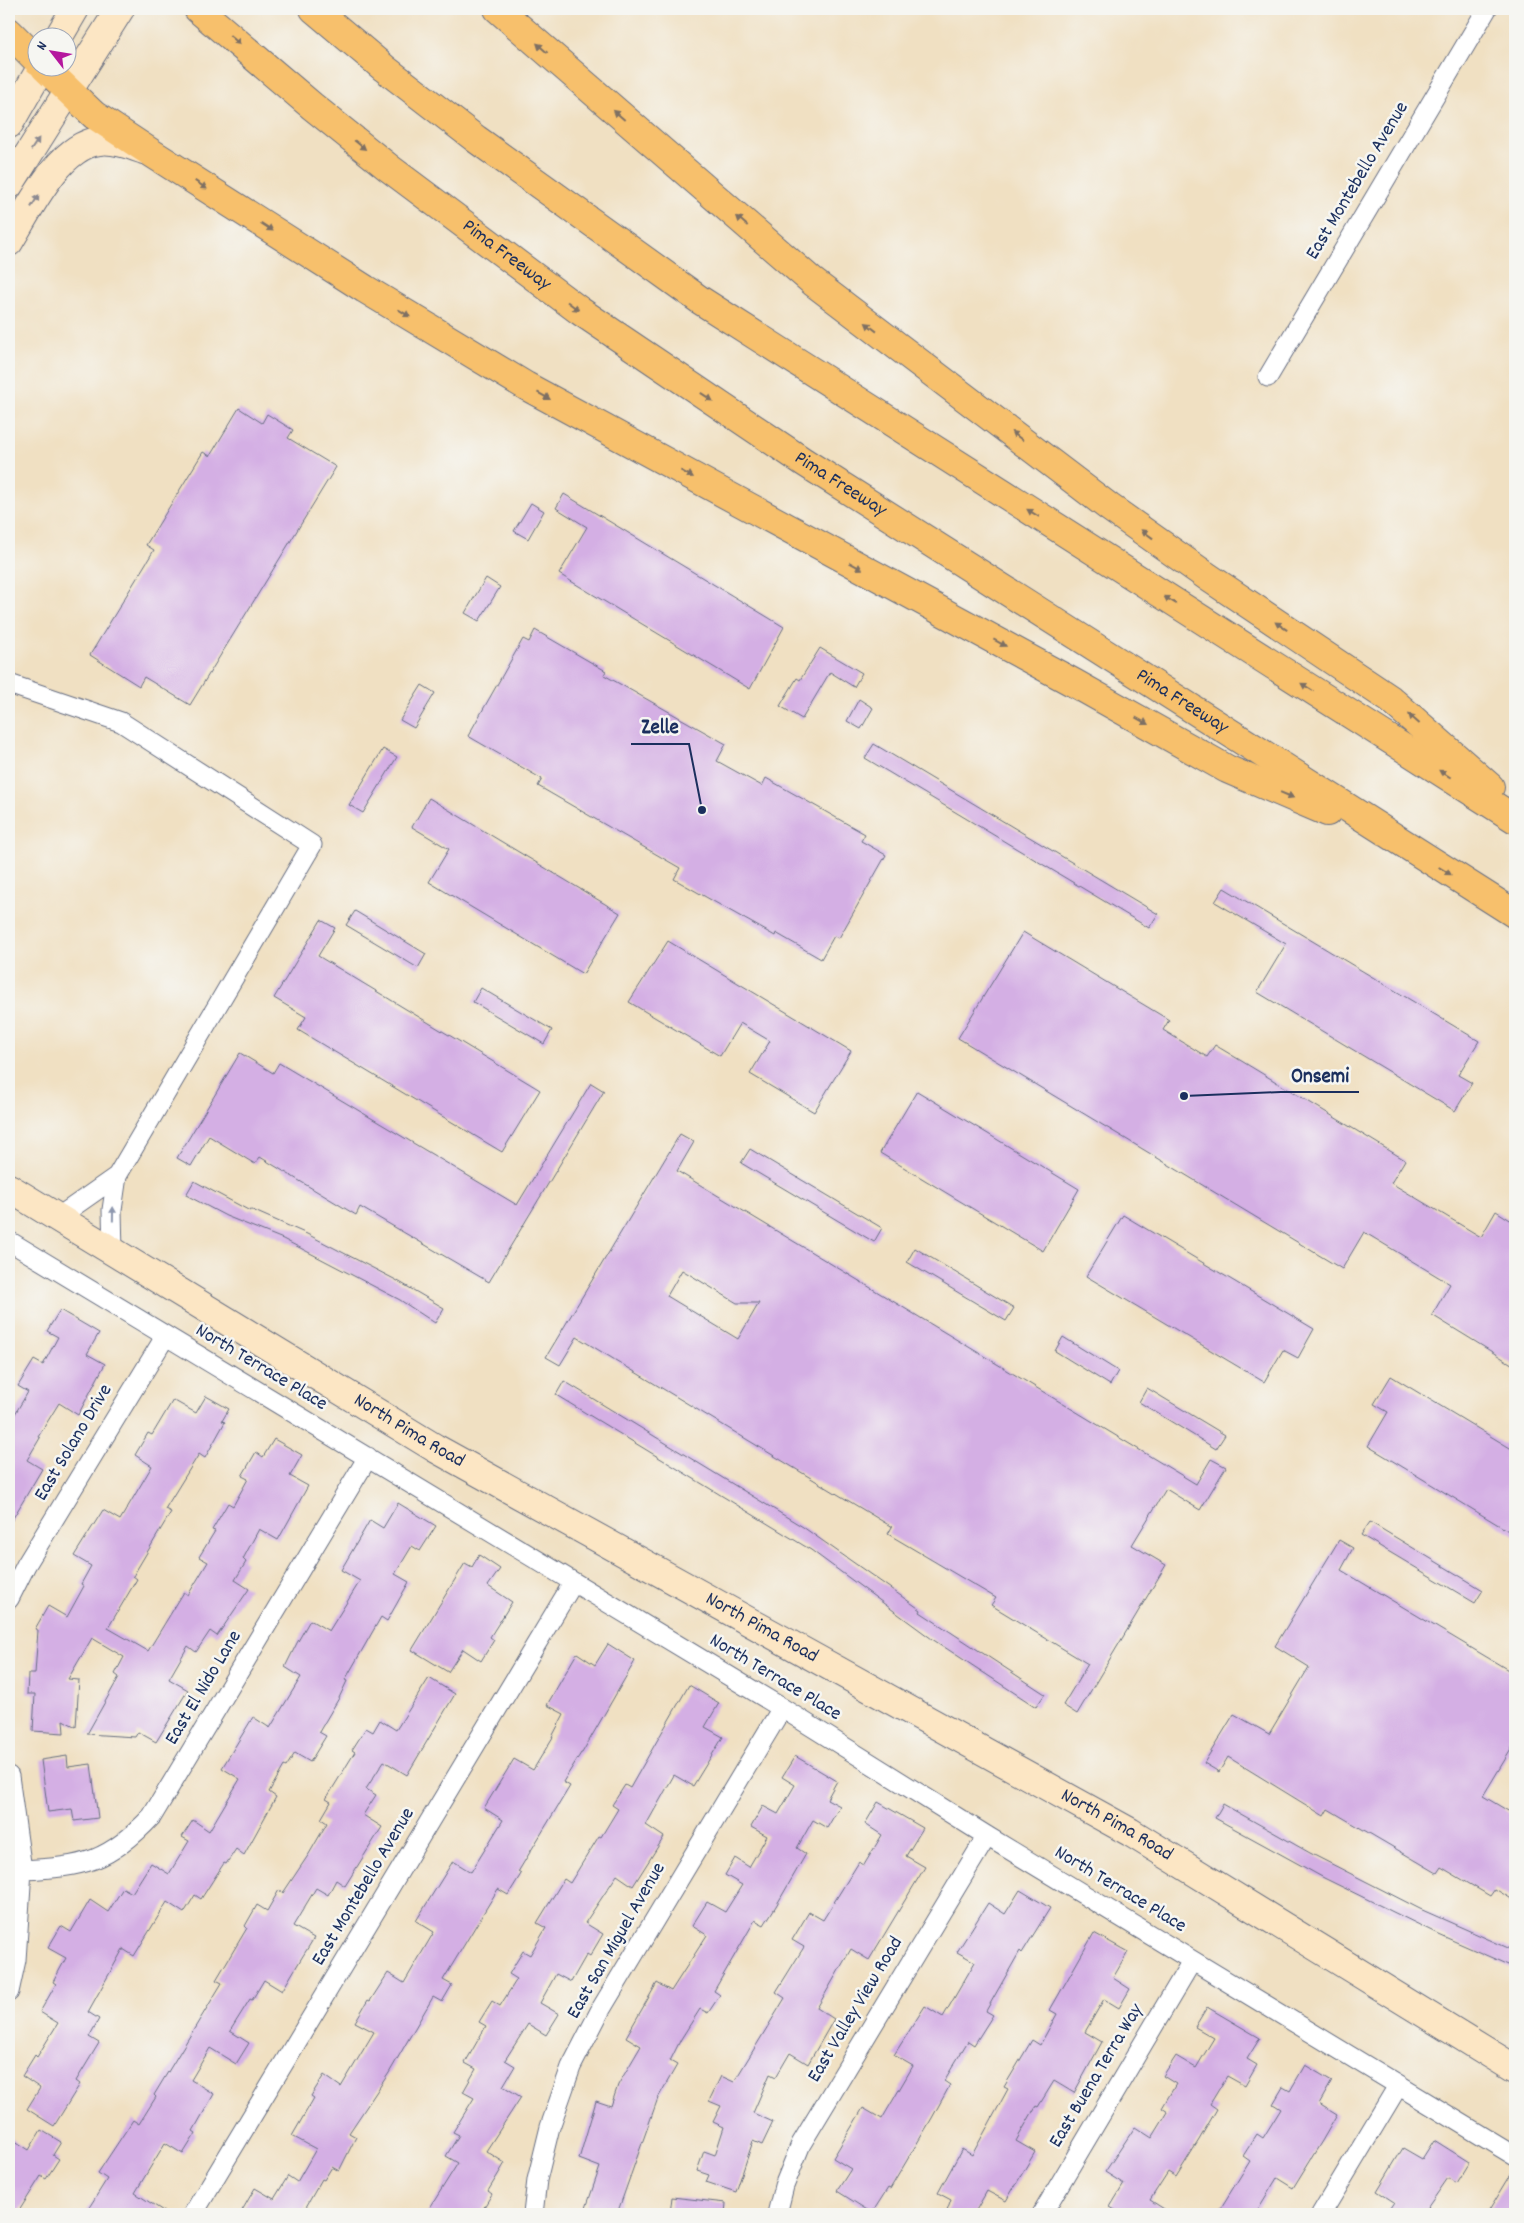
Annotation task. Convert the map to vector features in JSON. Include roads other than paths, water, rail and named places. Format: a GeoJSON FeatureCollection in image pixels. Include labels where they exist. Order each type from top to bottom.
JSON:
{"type":"FeatureCollection","features":[{"type":"Feature","properties":{"kind":"highway","name":"Pima Freeway"},"geometry":{"type":"LineString","coordinates":[[198,9],[312,106],[389,168],[580,311],[804,462],[1404,846],[1515,914]]}},
{"type":"Feature","properties":{"kind":"highway"},"geometry":{"type":"LineString","coordinates":[[314,9],[384,68],[476,139],[700,300],[1515,819]]}},
{"type":"Feature","properties":{"kind":"highway"},"geometry":{"type":"LineString","coordinates":[[498,9],[813,282],[1117,512],[1208,577],[1390,699],[1515,810]]}},
{"type":"Feature","properties":{"kind":"highway"},"geometry":{"type":"LineString","coordinates":[[9,32],[28,51]]}},
{"type":"Feature","properties":{"kind":"highway"},"geometry":{"type":"LineString","coordinates":[[55,78],[94,115],[150,152],[342,275],[526,386],[1066,678],[1227,769],[1404,846]]}},
{"type":"Feature","properties":{"kind":"main road"},"geometry":{"type":"LineString","coordinates":[[64,28],[75,9]]}},
{"type":"Feature","properties":{"kind":"main road"},"geometry":{"type":"LineString","coordinates":[[9,185],[120,9]]}},
{"type":"Feature","properties":{"kind":"main road"},"geometry":{"type":"LineString","coordinates":[[9,124],[35,78]]}},
{"type":"Feature","properties":{"kind":"main road"},"geometry":{"type":"LineString","coordinates":[[9,242],[51,175],[68,156],[82,146],[99,141],[123,143],[150,152]]}},
{"type":"Feature","properties":{"kind":"main road","name":"North Pima Road"},"geometry":{"type":"LineString","coordinates":[[9,1188],[435,1448],[1130,1832],[1515,2069]]}},
{"type":"Feature","properties":{"kind":"street","name":"East Montebello Avenue"},"geometry":{"type":"LineString","coordinates":[[1268,377],[1487,9]]}},
{"type":"Feature","properties":{"kind":"street"},"geometry":{"type":"LineString","coordinates":[[9,684],[121,722],[312,845],[117,1176],[112,1210],[114,1253]]}},
{"type":"Feature","properties":{"kind":"street"},"geometry":{"type":"LineString","coordinates":[[57,1218],[117,1176]]}},
{"type":"Feature","properties":{"kind":"street","name":"North Terrace Place"},"geometry":{"type":"LineString","coordinates":[[9,1241],[165,1337],[368,1457],[782,1708],[1192,1961],[1515,2156]]}},
{"type":"Feature","properties":{"kind":"street","name":"East Solano Drive"},"geometry":{"type":"LineString","coordinates":[[9,1599],[26,1565],[165,1337]]}},
{"type":"Feature","properties":{"kind":"street","name":"East El Nido Lane"},"geometry":{"type":"LineString","coordinates":[[22,1870],[77,1866],[106,1855],[130,1840],[152,1816],[368,1457]]}},
{"type":"Feature","properties":{"kind":"street","name":"East Montebello Avenue"},"geometry":{"type":"LineString","coordinates":[[193,2214],[573,1583]]}},
{"type":"Feature","properties":{"kind":"street","name":"East San Miguel Avenue"},"geometry":{"type":"LineString","coordinates":[[533,2214],[537,2180],[550,2127],[571,2067],[600,2009],[782,1708]]}},
{"type":"Feature","properties":{"kind":"street"},"geometry":{"type":"LineString","coordinates":[[9,1776],[22,1870],[16,1960],[9,1992]]}},
{"type":"Feature","properties":{"kind":"street","name":"East Valley View Road"},"geometry":{"type":"LineString","coordinates":[[777,2214],[784,2186],[801,2144],[988,1836]]}},
{"type":"Feature","properties":{"kind":"street","name":"East Buena Terra Way"},"geometry":{"type":"LineString","coordinates":[[1042,2214],[1192,1961]]}},
{"type":"Feature","properties":{"kind":"street"},"geometry":{"type":"LineString","coordinates":[[1321,2214],[1398,2086]]}},
{"type":"Feature","properties":{"kind":"place","name":"Zelle"},"geometry":{"type":"Point","coordinates":[702,810]}},
{"type":"Feature","properties":{"kind":"place","name":"Onsemi"},"geometry":{"type":"Point","coordinates":[1184,1096]}}]}
